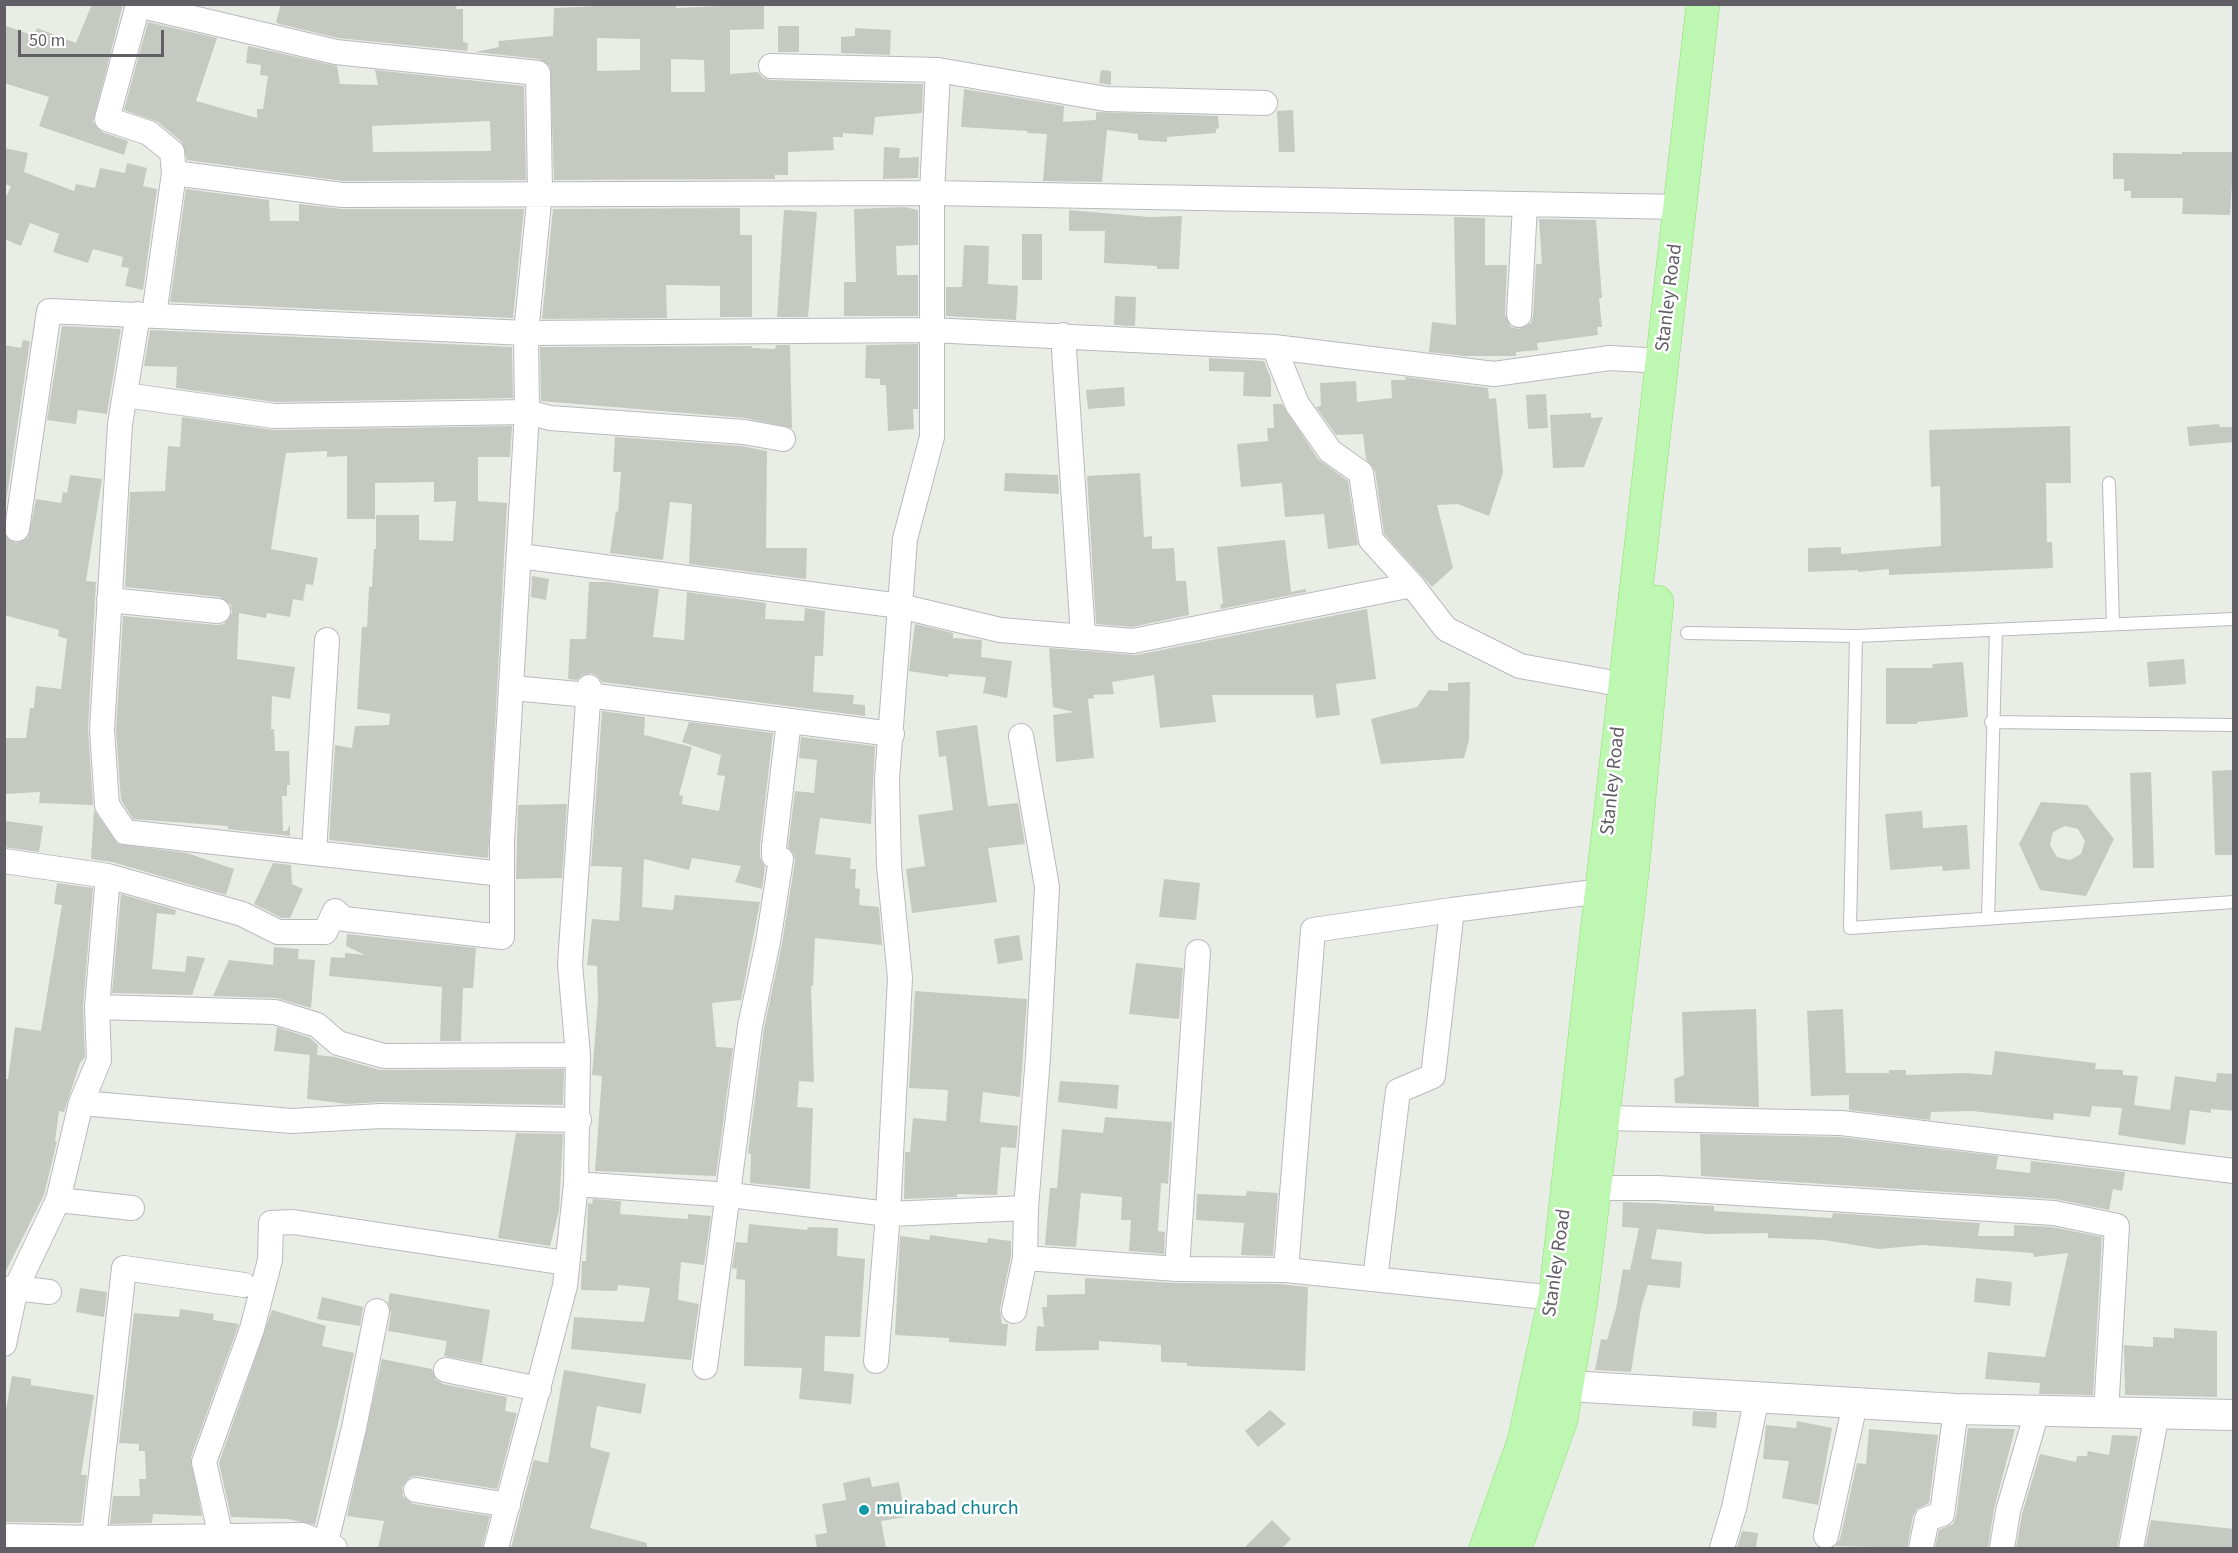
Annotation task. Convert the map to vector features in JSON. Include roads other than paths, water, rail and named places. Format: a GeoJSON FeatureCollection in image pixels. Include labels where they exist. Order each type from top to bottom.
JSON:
{"type":"FeatureCollection","features":[{"type":"Feature","properties":{"kind":"main road","name":"Stanley Road"},"geometry":{"type":"LineString","coordinates":[[1515,1548],[1561,1420],[1568,1386],[1561,1316],[1602,891],[1703,4]]}},
{"type":"Feature","properties":{"kind":"main road","name":"Stanley Road"},"geometry":{"type":"LineString","coordinates":[[1486,1548],[1524,1441],[1561,1316],[1595,1188],[1633,865],[1655,624],[1726,4]]}},
{"type":"Feature","properties":{"kind":"street"},"geometry":{"type":"LineString","coordinates":[[4,861],[108,876],[242,914],[278,933],[325,932],[335,911],[344,919],[502,937],[502,874],[527,412],[526,333],[540,192],[538,73],[336,52],[138,5],[106,119],[149,134],[172,152],[174,173],[146,314],[125,395],[120,424],[102,730],[106,806],[125,832],[502,874]]}},
{"type":"Feature","properties":{"kind":"street"},"geometry":{"type":"LineString","coordinates":[[771,66],[938,70],[1106,99],[1265,103]]}},
{"type":"Feature","properties":{"kind":"street"},"geometry":{"type":"LineString","coordinates":[[876,1360],[888,1214],[900,978],[889,866],[887,779],[905,539],[932,437],[932,193],[938,70]]}},
{"type":"Feature","properties":{"kind":"street"},"geometry":{"type":"LineString","coordinates":[[174,173],[342,195],[540,192],[932,193],[1681,207]]}},
{"type":"Feature","properties":{"kind":"street"},"geometry":{"type":"LineString","coordinates":[[1519,315],[1525,205]]}},
{"type":"Feature","properties":{"kind":"street"},"geometry":{"type":"LineString","coordinates":[[17,530],[49,311],[526,333],[931,330],[1063,335],[1274,347],[1494,374],[1610,358],[1663,361]]}},
{"type":"Feature","properties":{"kind":"street"},"geometry":{"type":"LineString","coordinates":[[1063,335],[1083,636]]}},
{"type":"Feature","properties":{"kind":"street"},"geometry":{"type":"LineString","coordinates":[[1274,347],[1297,404],[1330,451],[1361,473],[1371,540],[1412,585],[1446,630],[1521,666],[1625,685]]}},
{"type":"Feature","properties":{"kind":"street"},"geometry":{"type":"LineString","coordinates":[[125,395],[274,416],[527,412],[550,418],[744,432],[783,439]]}},
{"type":"Feature","properties":{"kind":"street"},"geometry":{"type":"LineString","coordinates":[[520,556],[900,606],[1000,630],[1132,641],[1412,585]]}},
{"type":"Feature","properties":{"kind":"street"},"geometry":{"type":"LineString","coordinates":[[110,600],[218,611]]}},
{"type":"Feature","properties":{"kind":"street"},"geometry":{"type":"LineString","coordinates":[[314,852],[327,640]]}},
{"type":"Feature","properties":{"kind":"street"},"geometry":{"type":"LineString","coordinates":[[513,688],[588,691],[892,734]]}},
{"type":"Feature","properties":{"kind":"street"},"geometry":{"type":"LineString","coordinates":[[496,1548],[565,1286],[576,1184],[579,1120],[578,1055],[570,964],[588,691]]}},
{"type":"Feature","properties":{"kind":"street"},"geometry":{"type":"LineString","coordinates":[[705,1368],[730,1195],[750,1026],[768,942],[781,859],[774,856],[774,847],[789,721]]}},
{"type":"Feature","properties":{"kind":"street"},"geometry":{"type":"LineString","coordinates":[[1014,1311],[1025,1258],[1026,1208],[1038,1057],[1047,887],[1021,736]]}},
{"type":"Feature","properties":{"kind":"street"},"geometry":{"type":"LineString","coordinates":[[4,1344],[10,1288],[58,1200],[81,1103],[99,1060],[97,1007],[108,876]]}},
{"type":"Feature","properties":{"kind":"street"},"geometry":{"type":"LineString","coordinates":[[1286,1270],[1313,930],[1602,891]]}},
{"type":"Feature","properties":{"kind":"street"},"geometry":{"type":"LineString","coordinates":[[1375,1279],[1398,1091],[1432,1076],[1452,910]]}},
{"type":"Feature","properties":{"kind":"street"},"geometry":{"type":"LineString","coordinates":[[1177,1269],[1198,952]]}},
{"type":"Feature","properties":{"kind":"street"},"geometry":{"type":"LineString","coordinates":[[97,1007],[275,1012],[317,1025],[338,1043],[384,1056],[578,1055]]}},
{"type":"Feature","properties":{"kind":"street"},"geometry":{"type":"LineString","coordinates":[[81,1103],[291,1121],[381,1116],[579,1120]]}},
{"type":"Feature","properties":{"kind":"street"},"geometry":{"type":"LineString","coordinates":[[1604,1118],[1840,1123],[2234,1171]]}},
{"type":"Feature","properties":{"kind":"street"},"geometry":{"type":"LineString","coordinates":[[576,1184],[730,1195],[888,1214],[1026,1208]]}},
{"type":"Feature","properties":{"kind":"street"},"geometry":{"type":"LineString","coordinates":[[1595,1188],[1658,1188],[2054,1213],[2117,1226],[2106,1412]]}},
{"type":"Feature","properties":{"kind":"street"},"geometry":{"type":"LineString","coordinates":[[58,1200],[132,1208]]}},
{"type":"Feature","properties":{"kind":"street"},"geometry":{"type":"LineString","coordinates":[[221,1537],[204,1462],[252,1329],[270,1260],[270,1223],[293,1222],[566,1263]]}},
{"type":"Feature","properties":{"kind":"street"},"geometry":{"type":"LineString","coordinates":[[1025,1258],[1177,1269],[1286,1270],[1375,1279],[1561,1316]]}},
{"type":"Feature","properties":{"kind":"street"},"geometry":{"type":"LineString","coordinates":[[94,1538],[124,1268],[244,1285]]}},
{"type":"Feature","properties":{"kind":"street"},"geometry":{"type":"LineString","coordinates":[[10,1288],[49,1292]]}},
{"type":"Feature","properties":{"kind":"street"},"geometry":{"type":"LineString","coordinates":[[4,1536],[94,1538],[302,1535],[330,1547],[377,1311]]}},
{"type":"Feature","properties":{"kind":"street"},"geometry":{"type":"LineString","coordinates":[[446,1370],[539,1389]]}},
{"type":"Feature","properties":{"kind":"street"},"geometry":{"type":"LineString","coordinates":[[1568,1386],[1956,1409],[2234,1416]]}},
{"type":"Feature","properties":{"kind":"street"},"geometry":{"type":"LineString","coordinates":[[1722,1548],[1734,1508],[1757,1397]]}},
{"type":"Feature","properties":{"kind":"street"},"geometry":{"type":"LineString","coordinates":[[1826,1536],[1855,1404]]}},
{"type":"Feature","properties":{"kind":"street"},"geometry":{"type":"LineString","coordinates":[[1921,1548],[1927,1519],[1942,1514],[1956,1409]]}},
{"type":"Feature","properties":{"kind":"street"},"geometry":{"type":"LineString","coordinates":[[2002,1548],[2008,1511],[2037,1412]]}},
{"type":"Feature","properties":{"kind":"street"},"geometry":{"type":"LineString","coordinates":[[2131,1548],[2157,1414]]}},
{"type":"Feature","properties":{"kind":"street"},"geometry":{"type":"LineString","coordinates":[[416,1490],[508,1505]]}},
{"type":"Feature","properties":{"kind":"lane"},"geometry":{"type":"LineString","coordinates":[[2109,483],[2113,624]]}},
{"type":"Feature","properties":{"kind":"lane"},"geometry":{"type":"LineString","coordinates":[[1687,633],[1856,636],[2234,619]]}},
{"type":"Feature","properties":{"kind":"lane"},"geometry":{"type":"LineString","coordinates":[[1988,919],[1991,722],[1996,630]]}},
{"type":"Feature","properties":{"kind":"lane"},"geometry":{"type":"LineString","coordinates":[[1856,636],[1850,928],[2234,902]]}},
{"type":"Feature","properties":{"kind":"lane"},"geometry":{"type":"LineString","coordinates":[[1991,722],[2234,725]]}},
{"type":"Feature","properties":{"kind":"place","name":"muirabad church"},"geometry":{"type":"Point","coordinates":[864,1510]}}]}
